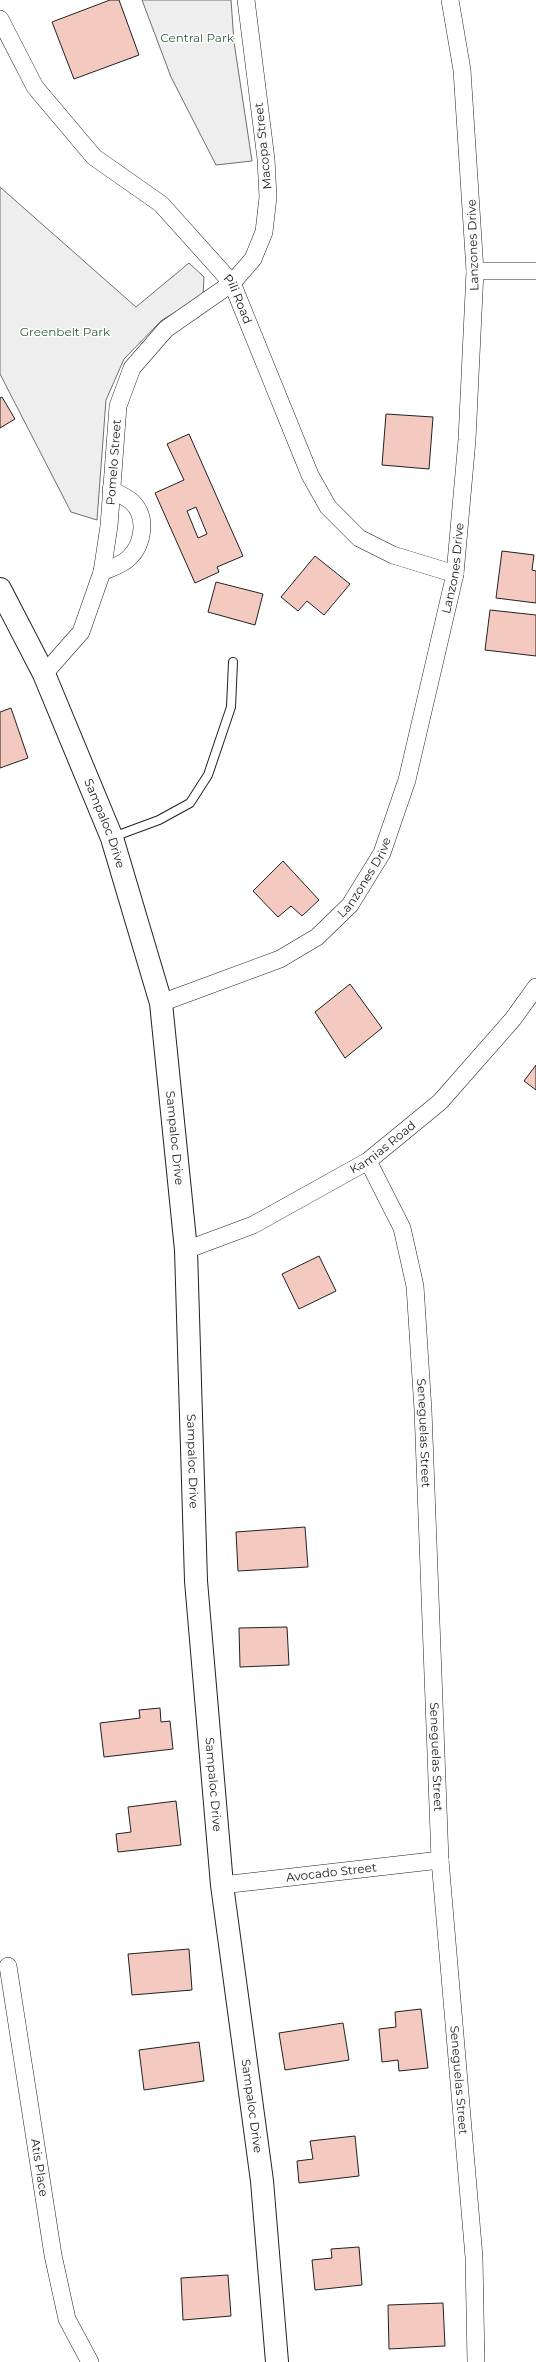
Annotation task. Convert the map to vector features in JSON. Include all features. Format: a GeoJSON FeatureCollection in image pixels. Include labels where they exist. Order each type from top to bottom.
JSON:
{"type":"FeatureCollection","features":[{"type":"Feature","properties":{"kind":"street","name":"Macopa Street"},"geometry":{"type":"LineString","coordinates":[[232,283],[253,259],[264,232],[268,197],[246,0]]}},
{"type":"Feature","properties":{"kind":"street","name":"Lanzones Drive"},"geometry":{"type":"LineString","coordinates":[[162,1003],[280,959],[317,937],[350,905],[382,853],[407,780],[455,574],[467,440],[475,271],[462,70],[450,0]]}},
{"type":"Feature","properties":{"kind":"street","name":"Pili Road"},"geometry":{"type":"LineString","coordinates":[[0,19],[35,87],[94,157],[161,204],[232,283],[310,475],[328,507],[360,538],[392,555],[455,574]]}},
{"type":"Feature","properties":{"kind":"street"},"geometry":{"type":"LineString","coordinates":[[475,271],[536,271]]}},
{"type":"Feature","properties":{"kind":"street","name":"Pomelo Street"},"geometry":{"type":"LineString","coordinates":[[44,674],[81,632],[102,572],[118,406],[132,368],[166,329],[232,283]]}},
{"type":"Feature","properties":{"kind":"street"},"geometry":{"type":"LineString","coordinates":[[102,572],[128,560],[135,553],[142,532],[139,512],[132,502],[111,489]]}},
{"type":"Feature","properties":{"kind":"street","name":"Sampaloc Drive"},"geometry":{"type":"LineString","coordinates":[[0,589],[44,674],[112,838],[162,1003],[186,1250],[196,1581],[222,1885],[262,2181],[277,2362]]}},
{"type":"Feature","properties":{"kind":"street","name":"Kamias Road"},"geometry":{"type":"LineString","coordinates":[[186,1250],[253,1225],[368,1161],[440,1102],[513,1019],[536,987]]}},
{"type":"Feature","properties":{"kind":"street","name":"Seneguelas Street"},"geometry":{"type":"LineString","coordinates":[[368,1161],[402,1228],[415,1286],[423,1410],[440,1860],[474,2257],[476,2362]]}},
{"type":"Feature","properties":{"kind":"street","name":"Avocado Street"},"geometry":{"type":"LineString","coordinates":[[222,1885],[440,1860]]}},
{"type":"Feature","properties":{"kind":"street","name":"Atis Place"},"geometry":{"type":"LineString","coordinates":[[8,1966],[53,2255],[67,2319],[90,2362]]}},
{"type":"Feature","properties":{"kind":"lane"},"geometry":{"type":"LineString","coordinates":[[112,838],[159,820],[190,803],[208,775],[231,707],[233,662]]}},
{"type":"Feature","properties":{"kind":"green space","name":"Central Park"},"geometry":{"type":"Polygon","coordinates":[[[142,0],[231,0],[234,42],[252,161],[216,165],[171,77],[142,0]]]}},
{"type":"Feature","properties":{"kind":"green space","name":"Greenbelt Park"},"geometry":{"type":"Polygon","coordinates":[[[0,187],[136,307],[189,263],[204,277],[203,296],[162,320],[124,359],[106,400],[97,520],[71,512],[0,374],[0,187]]]}},
{"type":"Feature","properties":{"kind":"building"},"geometry":{"type":"Polygon","coordinates":[[[110,0],[119,0],[139,55],[74,79],[52,22],[110,0]]]}},
{"type":"Feature","properties":{"kind":"building"},"geometry":{"type":"Polygon","coordinates":[[[2,397],[15,419],[0,428],[0,398],[2,397]]]}},
{"type":"Feature","properties":{"kind":"building"},"geometry":{"type":"Polygon","coordinates":[[[386,414],[433,417],[429,469],[382,465],[386,414]]]}},
{"type":"Feature","properties":{"kind":"building"},"geometry":{"type":"Polygon","coordinates":[[[189,434],[243,556],[217,567],[219,572],[195,583],[155,493],[184,480],[167,444],[189,434]],[[196,507],[187,511],[198,538],[207,534],[196,507]]]}},
{"type":"Feature","properties":{"kind":"building"},"geometry":{"type":"Polygon","coordinates":[[[502,551],[534,555],[532,570],[536,571],[536,603],[496,598],[502,551]]]}},
{"type":"Feature","properties":{"kind":"building"},"geometry":{"type":"Polygon","coordinates":[[[315,556],[350,584],[324,615],[307,601],[298,611],[281,597],[315,556]]]}},
{"type":"Feature","properties":{"kind":"building"},"geometry":{"type":"Polygon","coordinates":[[[216,582],[263,594],[255,625],[208,612],[216,582]]]}},
{"type":"Feature","properties":{"kind":"building"},"geometry":{"type":"Polygon","coordinates":[[[490,610],[536,615],[536,656],[485,650],[490,610]]]}},
{"type":"Feature","properties":{"kind":"building"},"geometry":{"type":"Polygon","coordinates":[[[11,708],[28,758],[0,768],[0,712],[11,708]]]}},
{"type":"Feature","properties":{"kind":"building"},"geometry":{"type":"Polygon","coordinates":[[[283,861],[319,900],[302,916],[291,906],[278,917],[253,891],[283,861]]]}},
{"type":"Feature","properties":{"kind":"building"},"geometry":{"type":"Polygon","coordinates":[[[350,984],[382,1028],[345,1058],[315,1012],[350,984]]]}},
{"type":"Feature","properties":{"kind":"building"},"geometry":{"type":"Polygon","coordinates":[[[536,1065],[536,1090],[524,1081],[536,1065]]]}},
{"type":"Feature","properties":{"kind":"building"},"geometry":{"type":"Polygon","coordinates":[[[319,1256],[336,1291],[299,1309],[282,1274],[319,1256]]]}},
{"type":"Feature","properties":{"kind":"building"},"geometry":{"type":"Polygon","coordinates":[[[305,1527],[308,1567],[238,1571],[236,1532],[305,1527]]]}},
{"type":"Feature","properties":{"kind":"building"},"geometry":{"type":"Polygon","coordinates":[[[287,1627],[289,1665],[240,1667],[239,1628],[287,1627]]]}},
{"type":"Feature","properties":{"kind":"building"},"geometry":{"type":"Polygon","coordinates":[[[160,1708],[161,1722],[170,1721],[173,1749],[104,1757],[100,1723],[140,1718],[139,1710],[160,1708]]]}},
{"type":"Feature","properties":{"kind":"building"},"geometry":{"type":"Polygon","coordinates":[[[176,1801],[181,1845],[118,1852],[116,1834],[131,1832],[128,1807],[176,1801]]]}},
{"type":"Feature","properties":{"kind":"building"},"geometry":{"type":"Polygon","coordinates":[[[189,1949],[192,1990],[132,1995],[128,1954],[189,1949]]]}},
{"type":"Feature","properties":{"kind":"building"},"geometry":{"type":"Polygon","coordinates":[[[421,2009],[428,2068],[399,2071],[398,2060],[382,2062],[379,2029],[396,2027],[395,2012],[421,2009]]]}},
{"type":"Feature","properties":{"kind":"building"},"geometry":{"type":"Polygon","coordinates":[[[343,2023],[349,2060],[285,2070],[279,2033],[343,2023]]]}},
{"type":"Feature","properties":{"kind":"building"},"geometry":{"type":"Polygon","coordinates":[[[199,2042],[204,2081],[144,2090],[139,2050],[199,2042]]]}},
{"type":"Feature","properties":{"kind":"building"},"geometry":{"type":"Polygon","coordinates":[[[355,2136],[359,2176],[299,2183],[297,2161],[313,2159],[310,2141],[355,2136]]]}},
{"type":"Feature","properties":{"kind":"building"},"geometry":{"type":"Polygon","coordinates":[[[359,2247],[362,2285],[315,2290],[312,2260],[332,2258],[331,2249],[359,2247]]]}},
{"type":"Feature","properties":{"kind":"building"},"geometry":{"type":"Polygon","coordinates":[[[228,2275],[231,2316],[183,2320],[181,2278],[228,2275]]]}},
{"type":"Feature","properties":{"kind":"building"},"geometry":{"type":"Polygon","coordinates":[[[443,2303],[445,2346],[389,2349],[388,2305],[443,2303]]]}}]}
